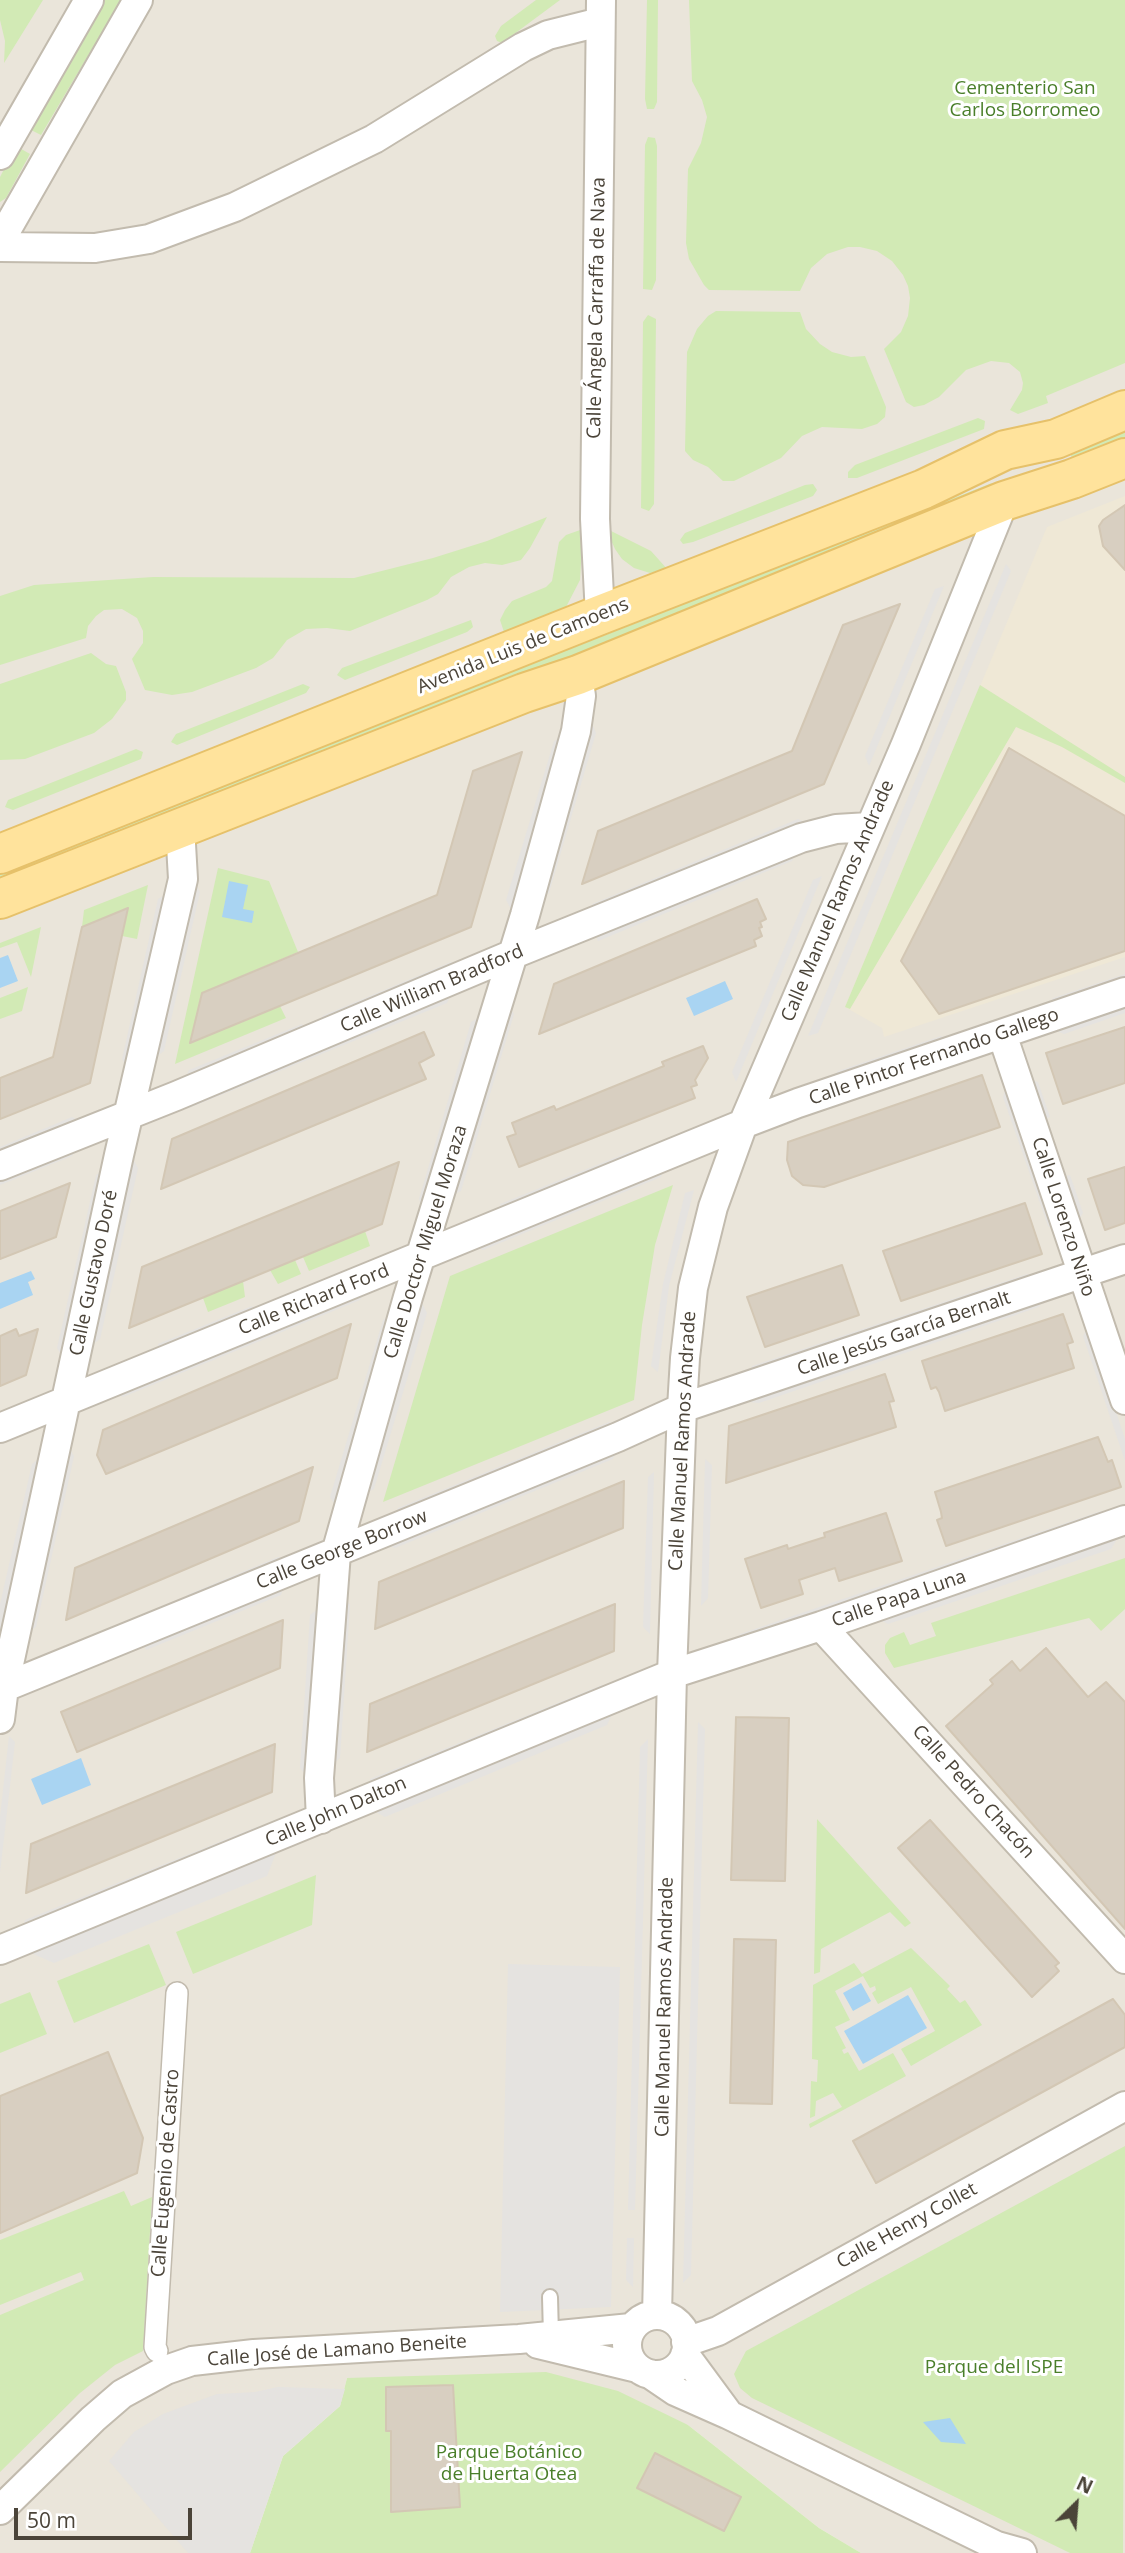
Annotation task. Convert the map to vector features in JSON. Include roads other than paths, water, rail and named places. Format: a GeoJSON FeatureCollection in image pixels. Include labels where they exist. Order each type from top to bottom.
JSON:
{"type":"FeatureCollection","features":[{"type":"Feature","properties":{"kind":"main road","name":"Avenida Luis de Camoens"},"geometry":{"type":"LineString","coordinates":[[0,853],[924,489],[1005,450],[1047,441],[1125,410]]}},
{"type":"Feature","properties":{"kind":"main road","name":"Avenida Luis de Camoens"},"geometry":{"type":"LineString","coordinates":[[1004,501],[1011,480],[1047,441]]}},
{"type":"Feature","properties":{"kind":"main road"},"geometry":{"type":"LineString","coordinates":[[0,899],[524,693],[578,675],[1004,501],[1125,458]]}},
{"type":"Feature","properties":{"kind":"street"},"geometry":{"type":"LineString","coordinates":[[0,155],[89,0]]}},
{"type":"Feature","properties":{"kind":"street"},"geometry":{"type":"LineString","coordinates":[[0,241],[138,0]]}},
{"type":"Feature","properties":{"kind":"street"},"geometry":{"type":"LineString","coordinates":[[0,247],[95,248],[149,239],[235,207],[374,139],[536,41],[601,11]]}},
{"type":"Feature","properties":{"kind":"street","name":"Calle Ángela Carraffa de Nava"},"geometry":{"type":"LineString","coordinates":[[600,615],[595,519],[601,11]]}},
{"type":"Feature","properties":{"kind":"street","name":"Calle Manuel Ramos Andrade"},"geometry":{"type":"LineString","coordinates":[[657,2315],[672,1674],[682,1408],[693,1288],[713,1207],[743,1124],[906,744],[1004,501]]}},
{"type":"Feature","properties":{"kind":"street","name":"Calle Doctor Miguel Moraza"},"geometry":{"type":"LineString","coordinates":[[321,1819],[318,1790],[336,1553],[422,1255],[529,902],[580,718],[578,675]]}},
{"type":"Feature","properties":{"kind":"street","name":"Calle Gustavo Doré"},"geometry":{"type":"LineString","coordinates":[[0,1719],[2,1688],[183,879],[180,827]]}},
{"type":"Feature","properties":{"kind":"street","name":"Calle William Bradford"},"geometry":{"type":"LineString","coordinates":[[0,1166],[810,835],[836,829],[869,827]]}},
{"type":"Feature","properties":{"kind":"street","name":"Calle Pintor Fernando Gallego"},"geometry":{"type":"LineString","coordinates":[[743,1124],[1125,992]]}},
{"type":"Feature","properties":{"kind":"street","name":"Calle Lorenzo Niño"},"geometry":{"type":"LineString","coordinates":[[1002,1034],[1125,1400]]}},
{"type":"Feature","properties":{"kind":"street","name":"Calle Richard Ford"},"geometry":{"type":"LineString","coordinates":[[0,1428],[743,1124]]}},
{"type":"Feature","properties":{"kind":"street","name":"Calle Jesús García Bernalt"},"geometry":{"type":"LineString","coordinates":[[682,1408],[1125,1259]]}},
{"type":"Feature","properties":{"kind":"street","name":"Calle George Borrow"},"geometry":{"type":"LineString","coordinates":[[2,1688],[618,1437],[682,1408]]}},
{"type":"Feature","properties":{"kind":"street","name":"Calle Papa Luna"},"geometry":{"type":"LineString","coordinates":[[672,1674],[821,1626],[1125,1520]]}},
{"type":"Feature","properties":{"kind":"street","name":"Calle Pedro Chacón"},"geometry":{"type":"LineString","coordinates":[[821,1626],[1125,1959]]}},
{"type":"Feature","properties":{"kind":"street","name":"Calle John Dalton"},"geometry":{"type":"LineString","coordinates":[[0,1950],[672,1674]]}},
{"type":"Feature","properties":{"kind":"street","name":"Calle Eugenio de Castro"},"geometry":{"type":"LineString","coordinates":[[157,2351],[177,1993]]}},
{"type":"Feature","properties":{"kind":"street","name":"Calle Henry Collet"},"geometry":{"type":"LineString","coordinates":[[686,2348],[1125,2106]]}},
{"type":"Feature","properties":{"kind":"street"},"geometry":{"type":"LineString","coordinates":[[657,2315],[668,2317],[677,2323],[686,2348],[679,2364],[671,2371],[643,2371],[629,2356],[627,2342],[631,2329],[647,2316],[657,2315]]}},
{"type":"Feature","properties":{"kind":"street","name":"Calle José de Lamano Beneite"},"geometry":{"type":"LineString","coordinates":[[0,2510],[93,2418],[122,2394],[166,2370],[192,2361],[254,2354],[519,2339],[631,2329]]}},
{"type":"Feature","properties":{"kind":"street","name":"Calle José de Lamano Beneite"},"geometry":{"type":"LineString","coordinates":[[519,2339],[643,2371],[675,2391],[1008,2551]]}},
{"type":"Feature","properties":{"kind":"street","name":"Calle José de Lamano Beneite"},"geometry":{"type":"LineString","coordinates":[[686,2348],[727,2414]]}},
{"type":"Feature","properties":{"kind":"lane"},"geometry":{"type":"LineString","coordinates":[[550,2297],[551,2336]]}},
{"type":"Feature","properties":{"kind":"water"},"geometry":{"type":"Polygon","coordinates":[[[229,881],[248,885],[243,909],[254,911],[252,923],[222,917],[229,881]]]}},
{"type":"Feature","properties":{"kind":"water"},"geometry":{"type":"Polygon","coordinates":[[[8,955],[18,981],[0,988],[0,958],[8,955]]]}},
{"type":"Feature","properties":{"kind":"water"},"geometry":{"type":"Polygon","coordinates":[[[725,981],[733,999],[694,1016],[686,998],[725,981]]]}},
{"type":"Feature","properties":{"kind":"water"},"geometry":{"type":"Polygon","coordinates":[[[31,1271],[35,1279],[28,1282],[33,1295],[0,1309],[0,1283],[31,1271]]]}},
{"type":"Feature","properties":{"kind":"water"},"geometry":{"type":"Polygon","coordinates":[[[81,1758],[91,1785],[42,1805],[31,1779],[81,1758]]]}},
{"type":"Feature","properties":{"kind":"water"},"geometry":{"type":"Polygon","coordinates":[[[861,1983],[871,2001],[853,2011],[843,1993],[861,1983]]]}},
{"type":"Feature","properties":{"kind":"water"},"geometry":{"type":"Polygon","coordinates":[[[908,1995],[927,2028],[863,2064],[844,2031],[908,1995]]]}},
{"type":"Feature","properties":{"kind":"water"},"geometry":{"type":"Polygon","coordinates":[[[950,2418],[966,2444],[941,2442],[923,2422],[950,2418]]]}},
{"type":"Feature","properties":{"kind":"park label","name":"Cementerio San Carlos Borromeo"},"geometry":{"type":"Point","coordinates":[1025,100]}},
{"type":"Feature","properties":{"kind":"park label","name":"Parque del ISPE"},"geometry":{"type":"Point","coordinates":[994,2368]}},
{"type":"Feature","properties":{"kind":"park label","name":"Parque Botánico de Huerta Otea"},"geometry":{"type":"Point","coordinates":[509,2464]}}]}
